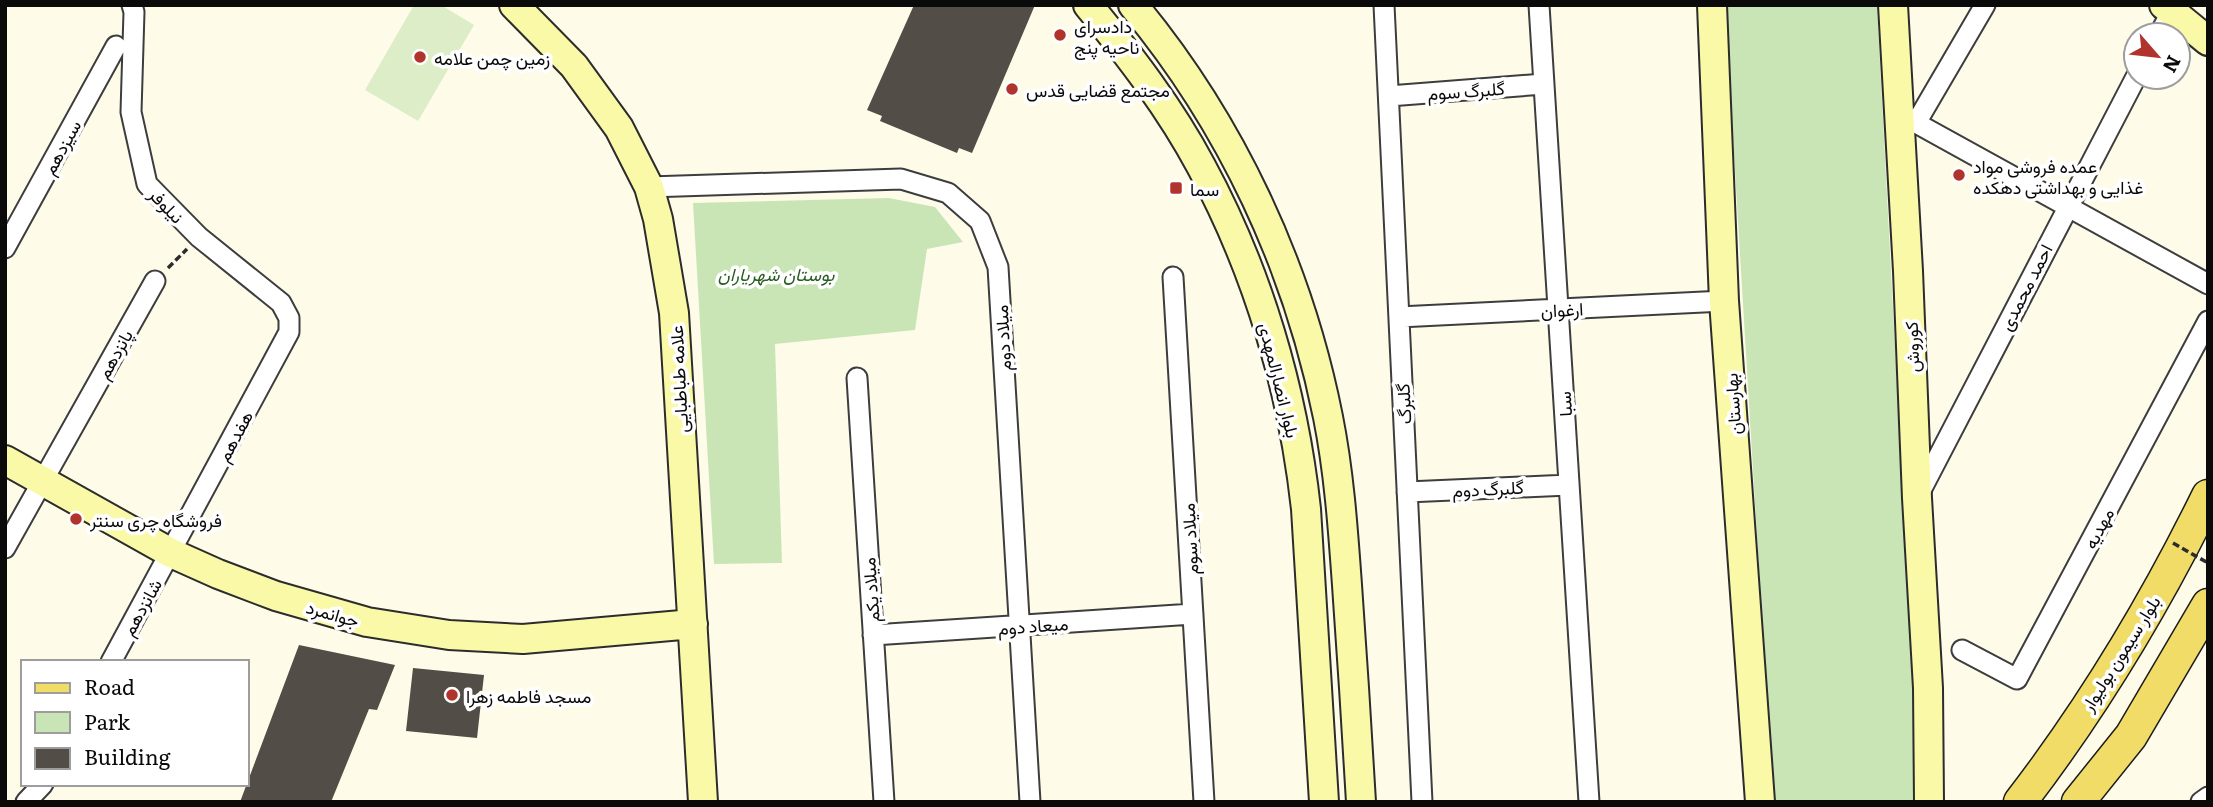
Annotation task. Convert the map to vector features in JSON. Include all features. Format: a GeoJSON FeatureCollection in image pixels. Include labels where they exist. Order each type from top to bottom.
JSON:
{"type":"FeatureCollection","features":[{"type":"Feature","properties":{"kind":"main road","name":"بلوار سیمون بولیوار"},"geometry":{"type":"LineString","coordinates":[[2020,802],[2056,756],[2146,615],[2208,496]]}},
{"type":"Feature","properties":{"kind":"main road"},"geometry":{"type":"LineString","coordinates":[[2078,802],[2132,736],[2197,638],[2208,605]]}},
{"type":"Feature","properties":{"kind":"street","name":"نیلوفر"},"geometry":{"type":"LineString","coordinates":[[132,5],[131,112],[147,184],[198,237],[281,303],[289,318]]}},
{"type":"Feature","properties":{"kind":"street","name":"علامه طباطبایی"},"geometry":{"type":"LineString","coordinates":[[514,5],[574,66],[619,128],[649,187],[658,219],[674,313],[703,802]]}},
{"type":"Feature","properties":{"kind":"street","name":"بلوار انصارالمهدی"},"geometry":{"type":"LineString","coordinates":[[1088,5],[1145,76],[1201,165],[1238,244],[1270,331],[1300,461],[1306,509],[1324,802]]}},
{"type":"Feature","properties":{"kind":"street","name":"بلوار انصارالمهدی"},"geometry":{"type":"LineString","coordinates":[[1133,5],[1203,99],[1232,151],[1280,250],[1298,306],[1328,416],[1340,497],[1360,802]]}},
{"type":"Feature","properties":{"kind":"street","name":"گلبرگ"},"geometry":{"type":"LineString","coordinates":[[1384,5],[1422,802]]}},
{"type":"Feature","properties":{"kind":"street","name":"سبا"},"geometry":{"type":"LineString","coordinates":[[1539,5],[1589,802]]}},
{"type":"Feature","properties":{"kind":"street","name":"بهارستان"},"geometry":{"type":"LineString","coordinates":[[1712,5],[1724,301],[1760,802]]}},
{"type":"Feature","properties":{"kind":"street","name":"کوروش"},"geometry":{"type":"LineString","coordinates":[[1893,5],[1928,688]]}},
{"type":"Feature","properties":{"kind":"street"},"geometry":{"type":"LineString","coordinates":[[1985,5],[1916,123],[2208,284]]}},
{"type":"Feature","properties":{"kind":"street"},"geometry":{"type":"LineString","coordinates":[[2168,14],[2208,27]]}},
{"type":"Feature","properties":{"kind":"street"},"geometry":{"type":"LineString","coordinates":[[2168,14],[2208,41]]}},
{"type":"Feature","properties":{"kind":"street","name":"سیزدهم"},"geometry":{"type":"LineString","coordinates":[[5,248],[116,46]]}},
{"type":"Feature","properties":{"kind":"street","name":"گلبرگ سوم"},"geometry":{"type":"LineString","coordinates":[[1389,96],[1544,84]]}},
{"type":"Feature","properties":{"kind":"street","name":"احمد محمدی"},"geometry":{"type":"LineString","coordinates":[[1917,498],[2129,91]]}},
{"type":"Feature","properties":{"kind":"street","name":"میلاد دوم"},"geometry":{"type":"LineString","coordinates":[[649,187],[901,179],[948,192],[980,221],[998,267],[1030,802]]}},
{"type":"Feature","properties":{"kind":"street","name":"میلاد سوم"},"geometry":{"type":"LineString","coordinates":[[1173,277],[1204,802]]}},
{"type":"Feature","properties":{"kind":"street","name":"پانزدهم"},"geometry":{"type":"LineString","coordinates":[[5,548],[155,281]]}},
{"type":"Feature","properties":{"kind":"street","name":"ارغوان"},"geometry":{"type":"LineString","coordinates":[[1399,317],[1724,301]]}},
{"type":"Feature","properties":{"kind":"street","name":"هفدهم"},"geometry":{"type":"LineString","coordinates":[[171,553],[289,332],[289,318]]}},
{"type":"Feature","properties":{"kind":"street","name":"مهدیه"},"geometry":{"type":"LineString","coordinates":[[1962,650],[2017,679],[2208,321]]}},
{"type":"Feature","properties":{"kind":"street","name":"میلاد یکم"},"geometry":{"type":"LineString","coordinates":[[857,378],[884,802]]}},
{"type":"Feature","properties":{"kind":"street","name":"جوانمرد"},"geometry":{"type":"LineString","coordinates":[[5,460],[171,553],[276,596],[367,622],[449,635],[523,639],[693,624]]}},
{"type":"Feature","properties":{"kind":"street","name":"گلبرگ دوم"},"geometry":{"type":"LineString","coordinates":[[1407,492],[1569,485]]}},
{"type":"Feature","properties":{"kind":"street","name":"شانزدهم"},"geometry":{"type":"LineString","coordinates":[[112,660],[171,553]]}},
{"type":"Feature","properties":{"kind":"street","name":"میعاد دوم"},"geometry":{"type":"LineString","coordinates":[[873,635],[1193,614]]}},
{"type":"Feature","properties":{"kind":"street"},"geometry":{"type":"LineString","coordinates":[[1928,688],[1929,802]]}},
{"type":"Feature","properties":{"kind":"street"},"geometry":{"type":"LineString","coordinates":[[1928,688],[1944,802]]}},
{"type":"Feature","properties":{"kind":"street"},"geometry":{"type":"LineString","coordinates":[[26,802],[41,786]]}},
{"type":"Feature","properties":{"kind":"street"},"geometry":{"type":"LineString","coordinates":[[2201,802],[2208,797]]}},
{"type":"Feature","properties":{"kind":"path"},"geometry":{"type":"LineString","coordinates":[[155,281],[198,237]]}},
{"type":"Feature","properties":{"kind":"path"},"geometry":{"type":"LineString","coordinates":[[2173,543],[2208,562]]}},
{"type":"Feature","properties":{"kind":"green space","name":"زمین چمن علامه"},"geometry":{"type":"Polygon","coordinates":[[[414,5],[441,5],[474,25],[418,121],[365,90],[414,5]]]}},
{"type":"Feature","properties":{"kind":"green space"},"geometry":{"type":"Polygon","coordinates":[[[1725,5],[1877,5],[1919,802],[1773,802],[1725,5]]]}},
{"type":"Feature","properties":{"kind":"green space","name":"بوستان شهریاران"},"geometry":{"type":"Polygon","coordinates":[[[889,198],[935,207],[963,242],[927,249],[915,330],[775,344],[782,563],[714,564],[693,203],[889,198]]]}},
{"type":"Feature","properties":{"kind":"building"},"geometry":{"type":"Polygon","coordinates":[[[914,5],[1035,5],[972,153],[959,148],[957,153],[880,121],[882,116],[867,110],[914,5]]]}},
{"type":"Feature","properties":{"kind":"building"},"geometry":{"type":"Polygon","coordinates":[[[299,645],[395,665],[377,710],[369,709],[331,802],[240,802],[299,645]]]}},
{"type":"Feature","properties":{"kind":"building"},"geometry":{"type":"Polygon","coordinates":[[[413,668],[484,675],[477,738],[406,731],[413,668]]]}},
{"type":"Feature","properties":{"kind":"place","name":"دادسرای ناحیه پنج"},"geometry":{"type":"Point","coordinates":[1060,35]}},
{"type":"Feature","properties":{"kind":"place","name":"زمین چمن علامه"},"geometry":{"type":"Point","coordinates":[420,57]}},
{"type":"Feature","properties":{"kind":"place","name":"مجتمع قضایی قدس"},"geometry":{"type":"Point","coordinates":[1012,89]}},
{"type":"Feature","properties":{"kind":"place","name":"عمده فروشی مواد غذایی و بهداشتی دهکده"},"geometry":{"type":"Point","coordinates":[1959,175]}},
{"type":"Feature","properties":{"kind":"place","name":"سما"},"geometry":{"type":"Point","coordinates":[1176,188]}},
{"type":"Feature","properties":{"kind":"place","name":"فروشگاه چری سنتر"},"geometry":{"type":"Point","coordinates":[76,519]}},
{"type":"Feature","properties":{"kind":"place","name":"مسجد فاطمه زهرا"},"geometry":{"type":"Point","coordinates":[452,695]}}]}
